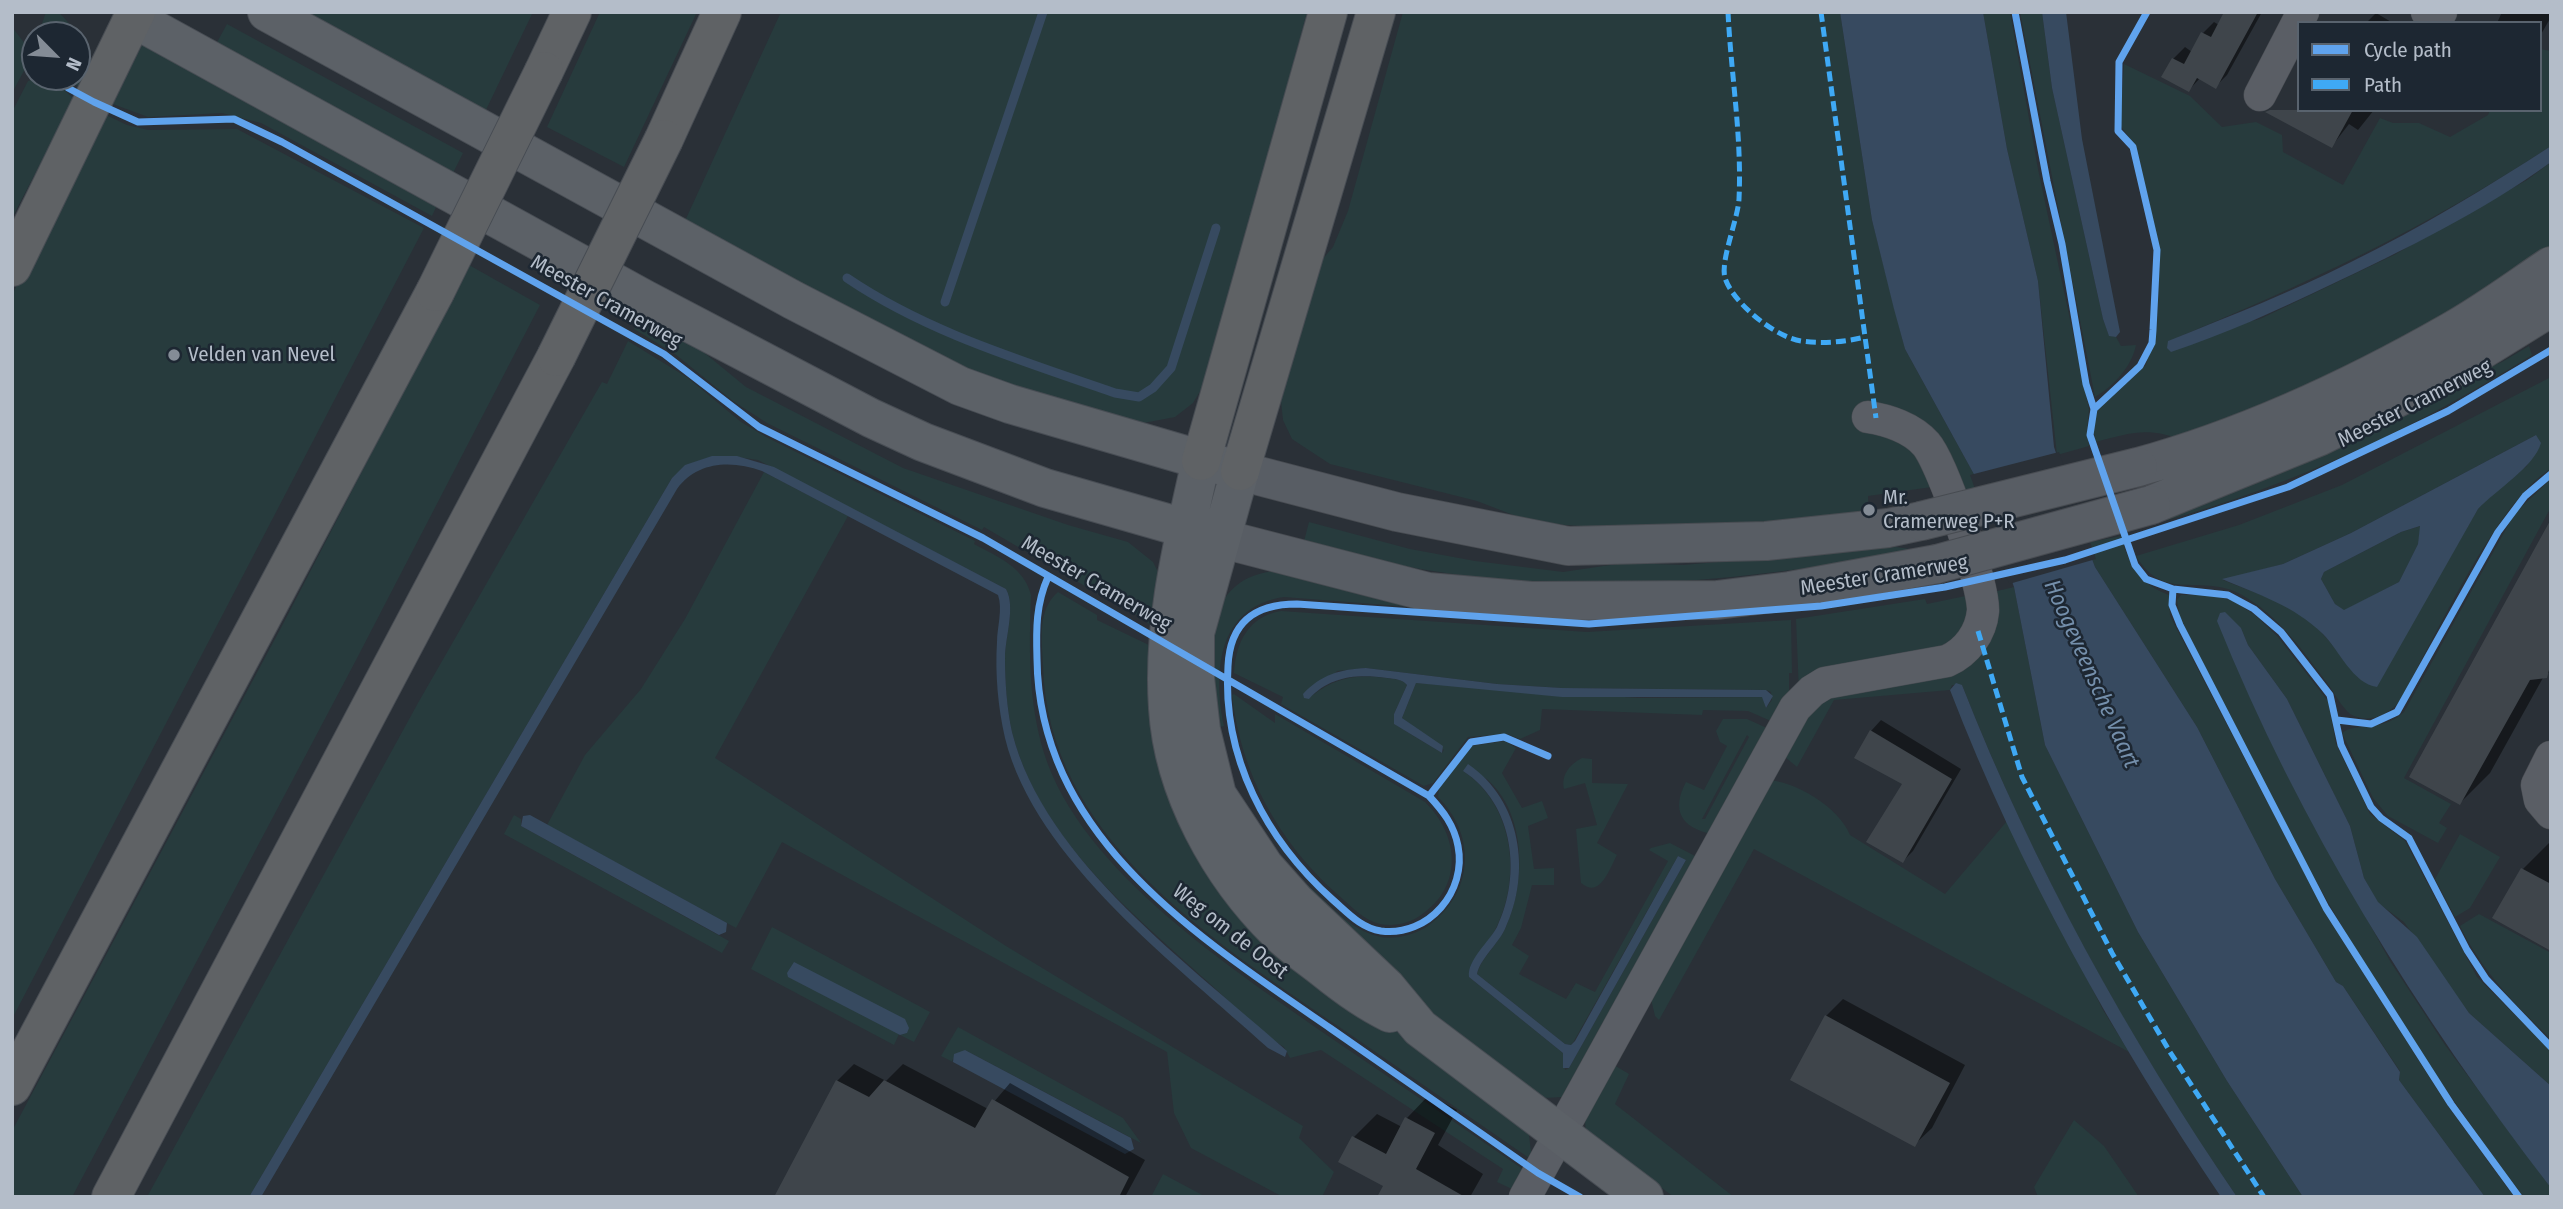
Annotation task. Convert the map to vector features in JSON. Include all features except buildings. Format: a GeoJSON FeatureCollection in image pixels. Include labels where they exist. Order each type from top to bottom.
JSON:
{"type":"FeatureCollection","features":[{"type":"Feature","properties":{"kind":"highway"},"geometry":{"type":"LineString","coordinates":[[12,1086],[435,292],[572,12]]}},
{"type":"Feature","properties":{"kind":"highway"},"geometry":{"type":"LineString","coordinates":[[111,1197],[556,357],[664,139],[722,12]]}},
{"type":"Feature","properties":{"kind":"highway"},"geometry":{"type":"LineString","coordinates":[[1201,461],[1328,12]]}},
{"type":"Feature","properties":{"kind":"highway"},"geometry":{"type":"LineString","coordinates":[[1240,471],[1376,12]]}},
{"type":"Feature","properties":{"kind":"highway"},"geometry":{"type":"LineString","coordinates":[[12,267],[130,14]]}},
{"type":"Feature","properties":{"kind":"main road"},"geometry":{"type":"LineString","coordinates":[[267,12],[913,363],[1010,404],[1201,461],[1397,512],[1568,547],[1766,541],[1888,528],[2179,456],[2267,422],[2453,331],[2551,266]]}},
{"type":"Feature","properties":{"kind":"main road","name":"Meester Cramerweg"},"geometry":{"type":"LineString","coordinates":[[130,14],[644,299],[872,418],[933,446],[1045,488],[1202,534],[1428,592],[1531,601],[1717,600],[1790,591],[1937,564],[2151,505],[2318,437],[2433,380],[2551,307]]}},
{"type":"Feature","properties":{"kind":"main road","name":"Weg om de Oost"},"geometry":{"type":"LineString","coordinates":[[1201,461],[1202,534]]}},
{"type":"Feature","properties":{"kind":"main road","name":"Weg om de Oost"},"geometry":{"type":"LineString","coordinates":[[1240,471],[1202,534],[1169,630],[1168,711],[1181,776],[1204,830],[1238,885],[1280,934],[1365,1002],[1420,1028],[1644,1197]]}},
{"type":"Feature","properties":{"kind":"street"},"geometry":{"type":"LineString","coordinates":[[2427,12],[2438,18],[2441,12]]}},
{"type":"Feature","properties":{"kind":"street"},"geometry":{"type":"LineString","coordinates":[[2260,95],[2297,24]]}},
{"type":"Feature","properties":{"kind":"street"},"geometry":{"type":"LineString","coordinates":[[1525,1197],[1795,708],[1825,683],[1947,661],[1964,650],[1978,631],[1982,598],[1946,484],[1932,453],[1925,442],[1901,427],[1868,416]]}},
{"type":"Feature","properties":{"kind":"street"},"geometry":{"type":"LineString","coordinates":[[2551,757],[2537,785],[2540,800],[2551,813]]}},
{"type":"Feature","properties":{"kind":"green space"},"geometry":{"type":"Polygon","coordinates":[[[46,12],[58,12],[67,21],[43,21],[46,12]]]}},
{"type":"Feature","properties":{"kind":"green space"},"geometry":{"type":"Polygon","coordinates":[[[296,12],[533,12],[484,114],[296,12]]]}},
{"type":"Feature","properties":{"kind":"green space"},"geometry":{"type":"Polygon","coordinates":[[[600,12],[697,12],[624,167],[547,127],[600,12]]]}},
{"type":"Feature","properties":{"kind":"green space"},"geometry":{"type":"Polygon","coordinates":[[[781,12],[1307,12],[1208,378],[1193,403],[1175,417],[1133,425],[960,367],[684,223],[781,12]]]}},
{"type":"Feature","properties":{"kind":"green space"},"geometry":{"type":"Polygon","coordinates":[[[1403,12],[1840,12],[1872,220],[1905,349],[1976,478],[1983,497],[1960,503],[1902,435],[1939,486],[1868,496],[1869,516],[1645,530],[1534,523],[1477,501],[1330,464],[1292,439],[1283,420],[1281,401],[1321,261],[1333,247],[1348,211],[1403,12]]]}},
{"type":"Feature","properties":{"kind":"green space"},"geometry":{"type":"Polygon","coordinates":[[[1983,12],[2010,12],[2038,169],[2089,409],[2089,446],[2057,455],[2038,281],[2007,149],[1983,12]]]}},
{"type":"Feature","properties":{"kind":"green space"},"geometry":{"type":"Polygon","coordinates":[[[2020,12],[2042,12],[2052,88],[2103,319],[2109,335],[2116,337],[2121,346],[2136,345],[2131,360],[2121,375],[2095,397],[2020,12]]]}},
{"type":"Feature","properties":{"kind":"green space"},"geometry":{"type":"Polygon","coordinates":[[[227,24],[463,153],[452,175],[215,46],[227,24]]]}},
{"type":"Feature","properties":{"kind":"green space"},"geometry":{"type":"Polygon","coordinates":[[[12,27],[21,39],[21,76],[12,93],[12,27]]]}},
{"type":"Feature","properties":{"kind":"green space"},"geometry":{"type":"Polygon","coordinates":[[[142,45],[148,45],[438,203],[432,216],[261,123],[222,113],[148,117],[113,104],[142,45]]]}},
{"type":"Feature","properties":{"kind":"green space"},"geometry":{"type":"Polygon","coordinates":[[[2542,49],[2551,51],[2551,146],[2458,203],[2365,253],[2169,341],[2260,319],[2394,255],[2527,180],[2551,162],[2551,256],[2444,323],[2185,441],[2141,432],[2096,442],[2093,429],[2098,409],[2146,365],[2157,327],[2160,251],[2137,148],[2120,125],[2124,64],[2190,96],[2222,127],[2256,122],[2282,135],[2283,152],[2343,185],[2380,118],[2393,123],[2419,123],[2450,137],[2489,112],[2542,112],[2542,49]]]}},
{"type":"Feature","properties":{"kind":"green space"},"geometry":{"type":"Polygon","coordinates":[[[23,91],[65,91],[74,99],[12,218],[12,112],[23,91]]]}},
{"type":"Feature","properties":{"kind":"green space"},"geometry":{"type":"Polygon","coordinates":[[[104,114],[127,125],[148,130],[237,129],[424,228],[12,1019],[12,295],[104,114]]]}},
{"type":"Feature","properties":{"kind":"green space"},"geometry":{"type":"Polygon","coordinates":[[[469,265],[540,305],[72,1197],[12,1197],[12,1131],[283,624],[469,265]]]}},
{"type":"Feature","properties":{"kind":"green space"},"geometry":{"type":"Polygon","coordinates":[[[642,313],[685,337],[746,387],[903,468],[1068,525],[1128,542],[1153,562],[1162,580],[1159,650],[1312,970],[1528,1127],[1532,1160],[1237,956],[1189,918],[1144,876],[1104,831],[1073,781],[1052,726],[1043,665],[1044,616],[1051,599],[1058,592],[1097,615],[1097,620],[1151,646],[1152,626],[1105,592],[1102,596],[984,527],[982,530],[767,423],[733,401],[675,354],[634,329],[642,313]]]}},
{"type":"Feature","properties":{"kind":"green space"},"geometry":{"type":"Polygon","coordinates":[[[628,341],[688,378],[741,422],[766,437],[975,541],[974,544],[1001,558],[1016,570],[1028,585],[1031,595],[1032,694],[1044,753],[1063,797],[1091,838],[1126,878],[1166,916],[1209,951],[1527,1172],[1512,1189],[1497,1182],[1503,1169],[1321,1050],[1290,1058],[1284,1047],[1244,1016],[1091,870],[1065,839],[1043,806],[1025,770],[1012,732],[1005,676],[1010,613],[1006,589],[758,460],[723,456],[692,464],[672,478],[249,1197],[147,1197],[418,703],[602,382],[607,384],[628,341]]]}},
{"type":"Feature","properties":{"kind":"green space"},"geometry":{"type":"Polygon","coordinates":[[[2529,346],[2532,355],[2400,430],[2308,472],[2164,521],[2429,392],[2502,362],[2529,346]]]}},
{"type":"Feature","properties":{"kind":"green space"},"geometry":{"type":"Polygon","coordinates":[[[2549,378],[2551,469],[2531,485],[2488,540],[2400,701],[2389,711],[2370,718],[2357,717],[2347,711],[2289,635],[2255,603],[2227,589],[2171,583],[2159,579],[2147,571],[2136,556],[2239,525],[2342,485],[2549,378]],[[2536,435],[2351,533],[2283,564],[2223,580],[2277,601],[2303,616],[2329,640],[2358,677],[2440,574],[2478,509],[2501,485],[2527,466],[2536,435]]]}},
{"type":"Feature","properties":{"kind":"green space"},"geometry":{"type":"Polygon","coordinates":[[[764,472],[848,516],[715,758],[1006,946],[1303,1126],[1299,1138],[1334,1172],[1322,1197],[1283,1197],[1191,1148],[1174,1113],[1167,1052],[782,842],[736,928],[547,825],[585,755],[641,689],[685,619],[764,472]]]}},
{"type":"Feature","properties":{"kind":"green space"},"geometry":{"type":"Polygon","coordinates":[[[2551,479],[2551,507],[2404,778],[2451,804],[2439,823],[2447,828],[2438,843],[2388,816],[2373,798],[2342,733],[2354,728],[2386,723],[2404,712],[2515,513],[2551,479]]]}},
{"type":"Feature","properties":{"kind":"green space"},"geometry":{"type":"Polygon","coordinates":[[[1309,522],[1410,549],[1475,561],[1563,572],[1624,563],[1683,565],[1896,547],[1910,549],[1911,554],[1678,582],[1585,585],[1539,583],[1420,569],[1303,545],[1309,522]]]}},
{"type":"Feature","properties":{"kind":"green space"},"geometry":{"type":"Polygon","coordinates":[[[2421,526],[2418,544],[2399,582],[2344,611],[2335,604],[2321,579],[2324,572],[2401,532],[2421,526]]]}},
{"type":"Feature","properties":{"kind":"green space"},"geometry":{"type":"Polygon","coordinates":[[[2121,536],[2137,572],[2150,585],[2169,595],[2170,616],[2328,918],[2447,1105],[2514,1197],[2485,1197],[2399,1080],[2400,1071],[2343,986],[2336,982],[2275,879],[2197,727],[2095,567],[2086,543],[2121,536]]]}},
{"type":"Feature","properties":{"kind":"green space"},"geometry":{"type":"Polygon","coordinates":[[[1275,571],[1438,609],[1284,597],[1262,603],[1245,614],[1233,628],[1225,645],[1219,684],[1224,726],[1216,728],[1211,654],[1213,630],[1219,609],[1231,591],[1249,578],[1275,571]]]}},
{"type":"Feature","properties":{"kind":"green space"},"geometry":{"type":"Polygon","coordinates":[[[2014,587],[2045,745],[2138,932],[2227,1081],[2303,1197],[2237,1197],[2158,1075],[2085,949],[2019,819],[1962,685],[1952,685],[1950,690],[1834,700],[1797,767],[1779,752],[1812,699],[1941,670],[1989,593],[2014,587]]]}},
{"type":"Feature","properties":{"kind":"green space"},"geometry":{"type":"Polygon","coordinates":[[[1975,594],[1962,640],[1799,693],[1796,619],[1925,599],[1927,604],[1975,594]]]}},
{"type":"Feature","properties":{"kind":"green space"},"geometry":{"type":"Polygon","coordinates":[[[2181,595],[2212,595],[2233,601],[2255,615],[2278,637],[2328,701],[2336,744],[2370,814],[2405,841],[2477,977],[2551,1051],[2551,1086],[2469,1013],[2404,922],[2378,903],[2364,878],[2350,826],[2287,699],[2248,645],[2241,628],[2302,801],[2390,961],[2445,1045],[2551,1188],[2551,1197],[2524,1197],[2464,1115],[2379,986],[2301,854],[2239,736],[2180,617],[2177,600],[2181,595]]]}},
{"type":"Feature","properties":{"kind":"green space"},"geometry":{"type":"Polygon","coordinates":[[[1281,611],[1587,632],[1791,620],[1792,673],[1789,673],[1789,704],[1771,721],[1748,711],[1703,710],[1702,715],[1542,709],[1540,730],[1520,739],[1507,734],[1468,737],[1433,783],[1424,786],[1281,704],[1283,697],[1234,673],[1241,641],[1252,625],[1281,611]],[[1366,668],[1337,671],[1312,696],[1347,678],[1366,676],[1401,680],[1407,685],[1394,714],[1394,724],[1442,753],[1444,750],[1402,718],[1416,683],[1639,698],[1763,697],[1766,708],[1772,700],[1771,692],[1766,690],[1562,688],[1497,684],[1366,668]]]}},
{"type":"Feature","properties":{"kind":"green space"},"geometry":{"type":"Polygon","coordinates":[[[1234,694],[1275,723],[1275,714],[1425,802],[1445,829],[1452,860],[1445,890],[1435,903],[1417,918],[1407,922],[1396,925],[1380,924],[1357,912],[1316,873],[1280,829],[1254,779],[1237,724],[1234,694]]]}},
{"type":"Feature","properties":{"kind":"green space"},"geometry":{"type":"Polygon","coordinates":[[[1723,719],[1747,719],[1769,729],[1712,834],[1686,822],[1679,809],[1679,801],[1686,782],[1704,790],[1727,746],[1720,742],[1716,731],[1723,719]],[[1747,735],[1702,819],[1705,819],[1749,737],[1747,735]]]}},
{"type":"Feature","properties":{"kind":"green space"},"geometry":{"type":"Polygon","coordinates":[[[1505,741],[1516,748],[1502,773],[1522,808],[1542,801],[1548,818],[1528,826],[1534,869],[1554,868],[1554,885],[1532,885],[1521,928],[1512,945],[1529,956],[1519,974],[1566,999],[1576,983],[1595,992],[1668,861],[1649,850],[1670,843],[1697,857],[1563,1097],[1543,1098],[1411,996],[1302,892],[1308,885],[1348,922],[1377,936],[1403,936],[1428,926],[1443,913],[1462,881],[1464,846],[1451,812],[1438,797],[1439,789],[1471,746],[1505,741]],[[1463,771],[1480,785],[1493,802],[1508,842],[1510,863],[1505,906],[1494,933],[1476,957],[1469,977],[1563,1053],[1565,1070],[1569,1068],[1686,860],[1678,856],[1574,1041],[1571,1045],[1565,1044],[1477,974],[1482,962],[1502,935],[1512,911],[1517,892],[1519,851],[1510,812],[1501,795],[1486,778],[1463,771]]]}},
{"type":"Feature","properties":{"kind":"green space"},"geometry":{"type":"Polygon","coordinates":[[[1582,758],[1592,759],[1592,783],[1628,784],[1597,843],[1617,855],[1603,881],[1594,887],[1581,883],[1576,829],[1597,825],[1585,783],[1564,789],[1563,784],[1567,770],[1582,758]]]}},
{"type":"Feature","properties":{"kind":"green space"},"geometry":{"type":"Polygon","coordinates":[[[1764,780],[1788,784],[1814,797],[1836,814],[1850,835],[1945,894],[2007,821],[2103,1010],[2129,1052],[1754,849],[1659,1020],[1655,1016],[1651,999],[1764,780]]]}},
{"type":"Feature","properties":{"kind":"green space"},"geometry":{"type":"Polygon","coordinates":[[[514,815],[521,819],[521,826],[729,941],[722,953],[504,834],[514,815]]]}},
{"type":"Feature","properties":{"kind":"green space"},"geometry":{"type":"Polygon","coordinates":[[[2460,834],[2500,857],[2470,908],[2455,917],[2435,879],[2460,834]]]}},
{"type":"Feature","properties":{"kind":"green space"},"geometry":{"type":"Polygon","coordinates":[[[2479,914],[2551,953],[2551,1039],[2500,987],[2478,958],[2460,926],[2479,914]]]}},
{"type":"Feature","properties":{"kind":"green space"},"geometry":{"type":"Polygon","coordinates":[[[772,927],[930,1012],[914,1042],[900,1035],[907,1033],[899,1034],[894,1045],[751,969],[772,927]]]}},
{"type":"Feature","properties":{"kind":"green space"},"geometry":{"type":"Polygon","coordinates":[[[958,1027],[1123,1118],[1141,1143],[965,1050],[952,1060],[953,1062],[941,1056],[958,1027]]]}},
{"type":"Feature","properties":{"kind":"green space"},"geometry":{"type":"Polygon","coordinates":[[[1609,1062],[1629,1074],[1615,1104],[1734,1197],[1674,1197],[1586,1132],[1584,1110],[1609,1062]]]}},
{"type":"Feature","properties":{"kind":"green space"},"geometry":{"type":"Polygon","coordinates":[[[2074,1120],[2104,1146],[2139,1197],[2038,1197],[2034,1187],[2074,1120]]]}},
{"type":"Feature","properties":{"kind":"green space"},"geometry":{"type":"Polygon","coordinates":[[[1163,1174],[1206,1197],[1151,1197],[1163,1174]]]}},
{"type":"Feature","properties":{"kind":"water","name":"Hoogeveensche Vaart"},"geometry":{"type":"Polygon","coordinates":[[[1840,12],[1983,12],[2007,149],[2038,281],[2054,447],[2095,567],[2197,727],[2275,879],[2336,982],[2343,986],[2400,1072],[2399,1080],[2485,1197],[2303,1197],[2227,1081],[2138,932],[2045,745],[2014,587],[1976,478],[1905,349],[1872,220],[1840,12]]]}},
{"type":"Feature","properties":{"kind":"water"},"geometry":{"type":"Polygon","coordinates":[[[2042,12],[2066,12],[2082,139],[2120,332],[2116,337],[2109,336],[2103,319],[2052,88],[2042,12]]]}},
{"type":"Feature","properties":{"kind":"water"},"geometry":{"type":"Polygon","coordinates":[[[2551,146],[2551,162],[2442,229],[2250,322],[2171,352],[2167,348],[2168,341],[2284,294],[2377,249],[2551,146]]]}},
{"type":"Feature","properties":{"kind":"water"},"geometry":{"type":"Polygon","coordinates":[[[2536,435],[2541,443],[2531,461],[2478,509],[2377,687],[2361,680],[2323,634],[2300,615],[2222,579],[2283,564],[2351,533],[2536,435]],[[2420,526],[2401,532],[2324,572],[2321,579],[2335,604],[2344,610],[2399,582],[2418,544],[2420,526]]]}},
{"type":"Feature","properties":{"kind":"water"},"geometry":{"type":"Polygon","coordinates":[[[712,456],[737,456],[774,467],[1006,589],[1010,613],[1005,676],[1012,732],[1029,779],[1055,824],[1088,867],[1126,908],[1287,1051],[1285,1057],[1268,1048],[1153,946],[1078,868],[1046,826],[1021,783],[1005,738],[997,678],[1000,612],[998,595],[762,471],[739,465],[716,465],[694,473],[677,489],[261,1197],[249,1197],[672,478],[685,465],[712,456]]]}},
{"type":"Feature","properties":{"kind":"water"},"geometry":{"type":"Polygon","coordinates":[[[2225,612],[2241,628],[2248,645],[2287,699],[2350,826],[2364,878],[2378,902],[2417,937],[2469,1013],[2551,1086],[2551,1188],[2454,1055],[2408,986],[2323,844],[2249,697],[2217,621],[2220,613],[2225,612]]]}},
{"type":"Feature","properties":{"kind":"water"},"geometry":{"type":"Polygon","coordinates":[[[1366,668],[1497,684],[1562,688],[1766,690],[1773,696],[1766,708],[1762,697],[1562,697],[1416,683],[1402,718],[1443,746],[1442,753],[1394,724],[1394,714],[1407,685],[1401,680],[1365,676],[1345,678],[1326,685],[1309,699],[1304,698],[1303,694],[1310,687],[1324,678],[1348,670],[1366,668]]]}},
{"type":"Feature","properties":{"kind":"water"},"geometry":{"type":"Polygon","coordinates":[[[1956,683],[1962,685],[2020,819],[2085,949],[2158,1075],[2237,1197],[2221,1197],[2143,1076],[2071,951],[2006,822],[1977,757],[1950,690],[1956,683]]]}},
{"type":"Feature","properties":{"kind":"water"},"geometry":{"type":"Polygon","coordinates":[[[1468,764],[1486,779],[1500,797],[1517,839],[1519,861],[1518,884],[1505,929],[1477,974],[1565,1044],[1571,1045],[1575,1041],[1678,856],[1686,860],[1569,1068],[1563,1068],[1563,1053],[1469,977],[1471,964],[1497,927],[1505,907],[1511,863],[1503,821],[1480,785],[1463,771],[1468,764]]]}},
{"type":"Feature","properties":{"kind":"water"},"geometry":{"type":"Polygon","coordinates":[[[530,815],[727,923],[726,932],[719,935],[521,826],[523,816],[530,815]]]}},
{"type":"Feature","properties":{"kind":"water"},"geometry":{"type":"Polygon","coordinates":[[[794,962],[905,1019],[909,1028],[907,1033],[900,1035],[788,977],[787,973],[794,962]]]}},
{"type":"Feature","properties":{"kind":"water"},"geometry":{"type":"Polygon","coordinates":[[[965,1050],[1131,1138],[1134,1149],[1125,1154],[953,1062],[954,1054],[965,1050]]]}},
{"type":"Feature","properties":{"kind":"pier"},"geometry":{"type":"Polygon","coordinates":[[[2059,452],[2096,559],[2009,584],[1970,475],[2059,452]]]}},
{"type":"Feature","properties":{"kind":"waterway"},"geometry":{"type":"LineString","coordinates":[[945,302],[1043,12]]}},
{"type":"Feature","properties":{"kind":"waterway"},"geometry":{"type":"LineString","coordinates":[[847,278],[910,315],[977,344],[1115,393],[1139,397],[1153,388],[1171,368],[1216,228]]}},
{"type":"Feature","properties":{"kind":"marked path"},"geometry":{"type":"LineString","coordinates":[[1728,12],[1740,175],[1738,207],[1724,271],[1729,288],[1756,317],[1791,338],[1825,342],[1865,337]]}},
{"type":"Feature","properties":{"kind":"marked path"},"geometry":{"type":"LineString","coordinates":[[1821,12],[1876,418]]}},
{"type":"Feature","properties":{"kind":"marked path"},"geometry":{"type":"LineString","coordinates":[[1978,631],[2022,777],[2112,953],[2170,1052],[2264,1197]]}},
{"type":"Feature","properties":{"kind":"cycle path"},"geometry":{"type":"LineString","coordinates":[[2015,12],[2047,181],[2062,244],[2086,384],[2094,409],[2090,435],[2135,565],[2146,579],[2173,589],[2172,605],[2180,625],[2326,908],[2451,1104],[2519,1197]]}},
{"type":"Feature","properties":{"kind":"cycle path"},"geometry":{"type":"LineString","coordinates":[[2094,409],[2140,366],[2152,343],[2157,250],[2133,147],[2118,131],[2119,62],[2147,12]]}},
{"type":"Feature","properties":{"kind":"cycle path"},"geometry":{"type":"LineString","coordinates":[[74,91],[138,122],[234,119],[282,142],[664,354],[759,427],[983,538],[1228,680]]}},
{"type":"Feature","properties":{"kind":"cycle path"},"geometry":{"type":"LineString","coordinates":[[1228,680],[1230,651],[1240,627],[1257,612],[1282,605],[1589,624],[1821,606],[1945,587],[2065,560],[2288,487],[2448,411],[2551,350]]}},
{"type":"Feature","properties":{"kind":"cycle path"},"geometry":{"type":"LineString","coordinates":[[2337,720],[2371,724],[2397,712],[2498,532],[2525,496],[2551,474]]}},
{"type":"Feature","properties":{"kind":"cycle path"},"geometry":{"type":"LineString","coordinates":[[1048,577],[1039,607],[1037,637],[1045,722],[1065,779],[1096,830],[1135,876],[1180,919],[1280,994],[1538,1173],[1580,1197]]}},
{"type":"Feature","properties":{"kind":"cycle path"},"geometry":{"type":"LineString","coordinates":[[2173,589],[2228,595],[2254,609],[2281,632],[2330,695],[2341,745],[2371,807],[2381,818],[2409,838],[2467,950],[2486,979],[2551,1047]]}},
{"type":"Feature","properties":{"kind":"cycle path"},"geometry":{"type":"LineString","coordinates":[[1228,680],[1429,796],[1439,807],[1454,831],[1459,863],[1457,879],[1450,894],[1441,908],[1429,919],[1415,927],[1398,931],[1381,931],[1367,927],[1333,900],[1287,851],[1253,795],[1241,764],[1232,733],[1228,680]]}},
{"type":"Feature","properties":{"kind":"cycle path"},"geometry":{"type":"LineString","coordinates":[[1429,796],[1471,742],[1504,737],[1548,756]]}},
{"type":"Feature","properties":{"kind":"place","name":"Velden van Nevel"},"geometry":{"type":"Point","coordinates":[174,355]}},
{"type":"Feature","properties":{"kind":"place","name":"Mr. Cramerweg P+R"},"geometry":{"type":"Point","coordinates":[1869,510]}}]}
